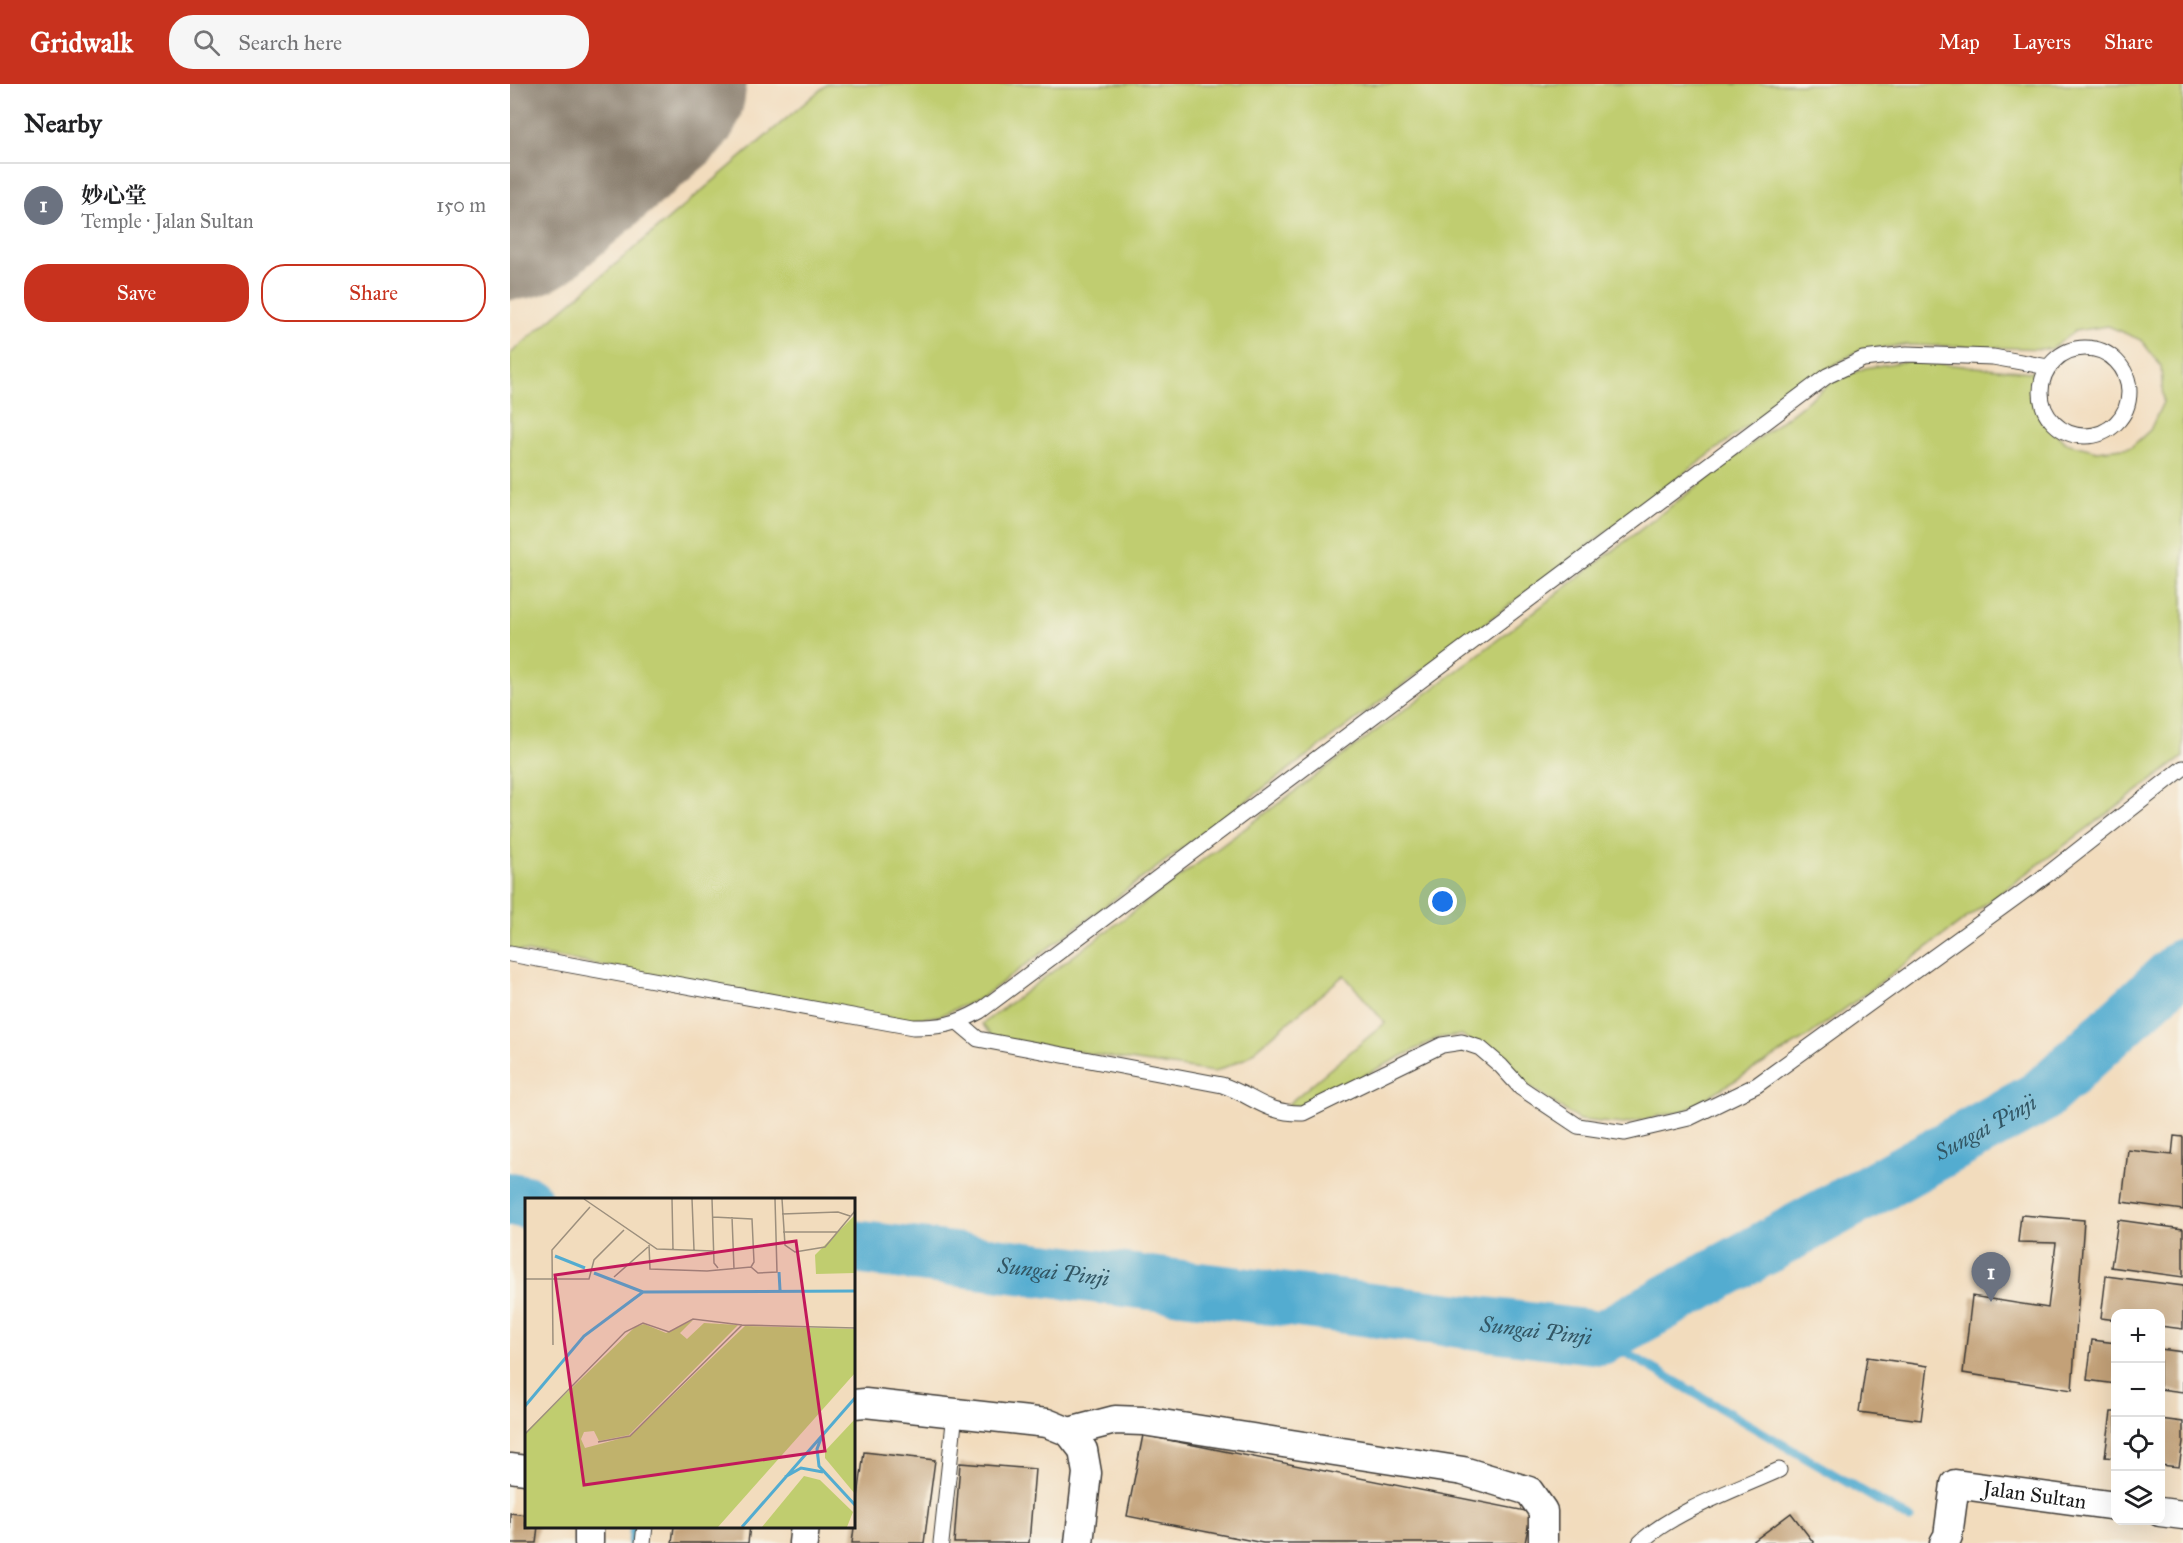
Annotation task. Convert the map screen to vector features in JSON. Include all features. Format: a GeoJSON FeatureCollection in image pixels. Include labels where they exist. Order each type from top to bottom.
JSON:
{"type":"FeatureCollection","features":[{"type":"Feature","properties":{"kind":"street"},"geometry":{"type":"LineString","coordinates":[[855,1404],[865,1403],[1047,1423],[1069,1432],[1083,1450],[1087,1473],[1079,1543]]}},
{"type":"Feature","properties":{"kind":"street"},"geometry":{"type":"LineString","coordinates":[[1069,1432],[1115,1420],[1143,1420],[1463,1471],[1529,1491],[1543,1511],[1543,1543]]}},
{"type":"Feature","properties":{"kind":"street"},"geometry":{"type":"LineString","coordinates":[[510,1468],[525,1470]]}},
{"type":"Feature","properties":{"kind":"street","name":"Jalan Sultan"},"geometry":{"type":"LineString","coordinates":[[1944,1543],[1948,1536],[1955,1484],[2111,1505]]}},
{"type":"Feature","properties":{"kind":"street"},"geometry":{"type":"LineString","coordinates":[[2165,1513],[2183,1515]]}},
{"type":"Feature","properties":{"kind":"street"},"geometry":{"type":"LineString","coordinates":[[803,1543],[805,1528]]}},
{"type":"Feature","properties":{"kind":"lane"},"geometry":{"type":"LineString","coordinates":[[2077,349],[2094,350],[2110,356],[2122,369],[2128,385],[2128,402],[2121,418],[2109,430],[2093,435],[2076,436],[2060,428],[2048,416],[2041,400],[2042,383],[2048,368],[2061,356],[2077,349]]}},
{"type":"Feature","properties":{"kind":"lane"},"geometry":{"type":"LineString","coordinates":[[510,954],[913,1027],[938,1027],[959,1023],[989,1004],[1827,376],[1863,359],[1907,354],[1994,357],[2048,368]]}},
{"type":"Feature","properties":{"kind":"lane"},"geometry":{"type":"LineString","coordinates":[[959,1023],[978,1039],[1222,1085],[1239,1091],[1274,1110],[1286,1113],[1303,1113],[1442,1045],[1461,1042],[1480,1048],[1521,1088],[1578,1126],[1625,1133],[1689,1118],[1756,1085],[2048,874],[2183,768]]}},
{"type":"Feature","properties":{"kind":"lane"},"geometry":{"type":"LineString","coordinates":[[942,1543],[955,1413]]}},
{"type":"Feature","properties":{"kind":"lane"},"geometry":{"type":"LineString","coordinates":[[1640,1543],[1649,1534],[1697,1507],[1779,1470]]}},
{"type":"Feature","properties":{"kind":"lane"},"geometry":{"type":"LineString","coordinates":[[643,1543],[645,1528]]}},
{"type":"Feature","properties":{"kind":"green space"},"geometry":{"type":"Polygon","coordinates":[[[827,84],[2183,84],[2183,757],[1807,1037],[1686,1110],[1624,1124],[1579,1120],[1526,1084],[1462,1035],[1438,1038],[1302,1107],[1287,1105],[1385,1023],[1344,975],[1246,1058],[1214,1072],[993,1037],[982,1024],[1470,661],[1832,382],[1865,368],[1908,361],[2042,373],[2038,403],[2052,430],[2066,443],[2097,451],[2131,447],[2150,430],[2163,402],[2161,366],[2141,340],[2108,326],[2075,331],[2051,349],[1906,345],[1860,350],[1822,372],[1746,427],[981,998],[939,1016],[903,1020],[510,949],[510,354],[827,84]]]}},
{"type":"Feature","properties":{"kind":"building"},"geometry":{"type":"Polygon","coordinates":[[[2174,1136],[2183,1137],[2183,1210],[2122,1202],[2128,1150],[2172,1155],[2174,1136]]]}},
{"type":"Feature","properties":{"kind":"building"},"geometry":{"type":"Polygon","coordinates":[[[2021,1215],[2084,1220],[2072,1390],[1963,1373],[1972,1296],[2048,1308],[2056,1243],[2018,1242],[2021,1215]]]}},
{"type":"Feature","properties":{"kind":"building"},"geometry":{"type":"Polygon","coordinates":[[[2118,1220],[2183,1229],[2183,1277],[2111,1267],[2118,1220]]]}},
{"type":"Feature","properties":{"kind":"building"},"geometry":{"type":"Polygon","coordinates":[[[2106,1276],[2183,1286],[2183,1329],[2165,1327],[2165,1309],[2111,1309],[2111,1319],[2101,1318],[2106,1276]]]}},
{"type":"Feature","properties":{"kind":"building"},"geometry":{"type":"Polygon","coordinates":[[[2092,1340],[2111,1342],[2111,1383],[2087,1380],[2092,1340]]]}},
{"type":"Feature","properties":{"kind":"building"},"geometry":{"type":"Polygon","coordinates":[[[2165,1350],[2183,1352],[2183,1392],[2165,1390],[2165,1350]]]}},
{"type":"Feature","properties":{"kind":"building"},"geometry":{"type":"Polygon","coordinates":[[[1867,1357],[1928,1366],[1921,1420],[1859,1412],[1867,1357]]]}},
{"type":"Feature","properties":{"kind":"building"},"geometry":{"type":"Polygon","coordinates":[[[2111,1412],[2111,1458],[2105,1457],[2111,1412]]]}},
{"type":"Feature","properties":{"kind":"building"},"geometry":{"type":"Polygon","coordinates":[[[2165,1420],[2183,1422],[2179,1467],[2165,1466],[2165,1420]]]}},
{"type":"Feature","properties":{"kind":"building"},"geometry":{"type":"Polygon","coordinates":[[[1143,1435],[1531,1512],[1525,1543],[1263,1543],[1127,1516],[1143,1435]]]}},
{"type":"Feature","properties":{"kind":"building"},"geometry":{"type":"Polygon","coordinates":[[[864,1452],[935,1460],[924,1543],[852,1543],[864,1452]]]}},
{"type":"Feature","properties":{"kind":"building"},"geometry":{"type":"Polygon","coordinates":[[[960,1463],[1035,1469],[1029,1543],[954,1543],[960,1463]]]}},
{"type":"Feature","properties":{"kind":"building"},"geometry":{"type":"Polygon","coordinates":[[[510,1513],[525,1515],[525,1528],[538,1528],[536,1543],[510,1543],[510,1513]]]}},
{"type":"Feature","properties":{"kind":"building"},"geometry":{"type":"Polygon","coordinates":[[[1791,1513],[1814,1543],[1751,1543],[1791,1513]]]}},
{"type":"Feature","properties":{"kind":"building"},"geometry":{"type":"Polygon","coordinates":[[[674,1528],[750,1528],[748,1543],[672,1543],[674,1528]]]}},
{"type":"Feature","properties":{"kind":"waterway","name":"Sungai Pinji"},"geometry":{"type":"LineString","coordinates":[[855,1247],[1601,1338],[2040,1097],[2183,965]]}},
{"type":"Feature","properties":{"kind":"waterway","name":"Sungai Pinji"},"geometry":{"type":"LineString","coordinates":[[510,1199],[525,1202]]}},
{"type":"Feature","properties":{"kind":"waterway"},"geometry":{"type":"LineString","coordinates":[[1601,1338],[1910,1519]]}},
{"type":"Feature","properties":{"kind":"waterway"},"geometry":{"type":"LineString","coordinates":[[632,1543],[634,1528]]}},
{"type":"Feature","properties":{"kind":"taxiway"},"geometry":{"type":"LineString","coordinates":[[520,189],[554,140],[569,100],[572,84]]}},
{"type":"Feature","properties":{"kind":"runway"},"geometry":{"type":"LineString","coordinates":[[510,198],[644,84]]}},
{"type":"Feature","properties":{"kind":"place","name":"妙心堂"},"geometry":{"type":"Point","coordinates":[1991,1302]}}]}
